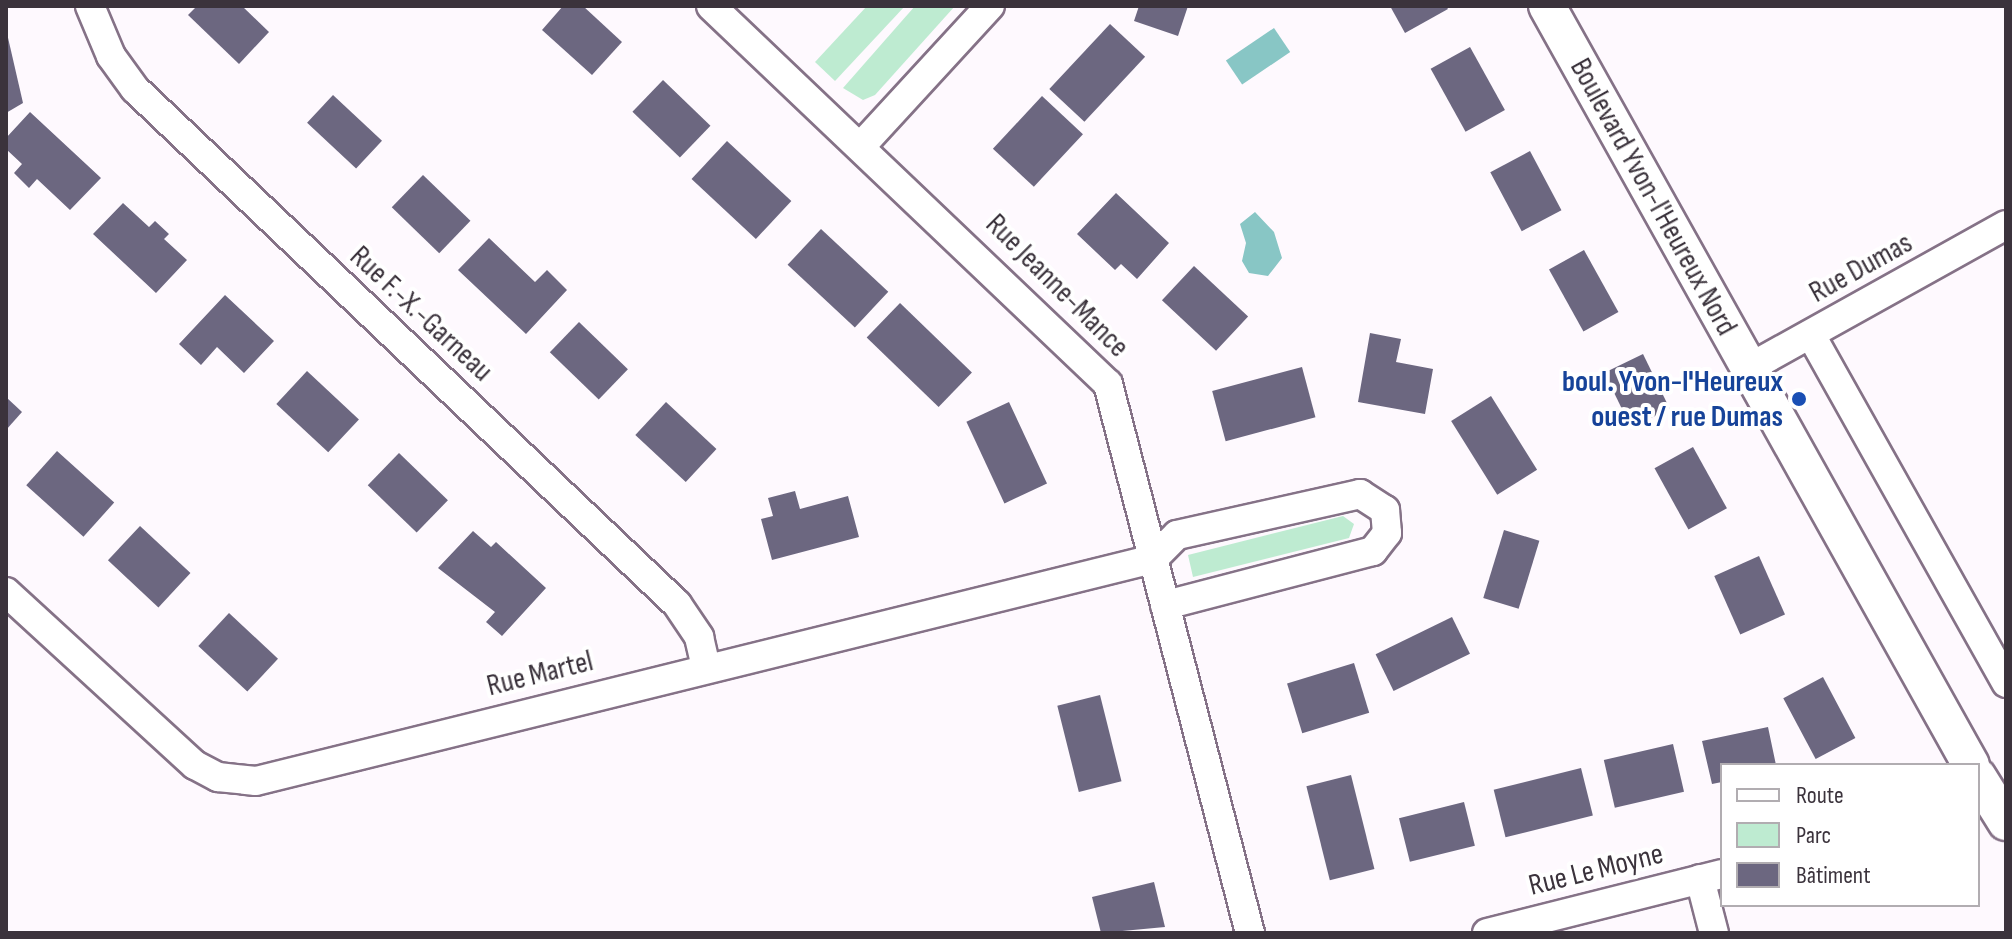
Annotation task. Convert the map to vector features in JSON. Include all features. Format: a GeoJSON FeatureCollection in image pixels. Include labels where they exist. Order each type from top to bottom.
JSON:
{"type":"FeatureCollection","features":[{"type":"Feature","properties":{"kind":"street","name":"Rue F.-X.-Garneau"},"geometry":{"type":"LineString","coordinates":[[90,6],[111,56],[135,89],[677,604],[699,637],[706,668]]}},
{"type":"Feature","properties":{"kind":"street","name":"Rue Jeanne-Mance"},"geometry":{"type":"LineString","coordinates":[[711,6],[862,145],[1103,376],[1116,402],[1153,559],[1250,933]]}},
{"type":"Feature","properties":{"kind":"street"},"geometry":{"type":"LineString","coordinates":[[862,145],[990,6]]}},
{"type":"Feature","properties":{"kind":"street","name":"Boulevard Yvon-l'Heureux Nord"},"geometry":{"type":"LineString","coordinates":[[1547,6],[1968,763]]}},
{"type":"Feature","properties":{"kind":"street","name":"Rue Dumas"},"geometry":{"type":"LineString","coordinates":[[1749,368],[2006,225]]}},
{"type":"Feature","properties":{"kind":"street"},"geometry":{"type":"LineString","coordinates":[[1811,335],[2006,683]]}},
{"type":"Feature","properties":{"kind":"street"},"geometry":{"type":"LineString","coordinates":[[1153,559],[1177,535],[1352,495],[1374,499],[1388,518],[1387,533],[1373,551],[1165,605]]}},
{"type":"Feature","properties":{"kind":"street","name":"Rue Martel"},"geometry":{"type":"LineString","coordinates":[[6,592],[195,765],[243,782],[1153,559]]}},
{"type":"Feature","properties":{"kind":"street"},"geometry":{"type":"LineString","coordinates":[[1711,876],[1714,933]]}},
{"type":"Feature","properties":{"kind":"street","name":"Rue Le Moyne"},"geometry":{"type":"LineString","coordinates":[[1487,933],[1711,876]]}},
{"type":"Feature","properties":{"kind":"green space"},"geometry":{"type":"Polygon","coordinates":[[[867,6],[905,6],[835,81],[815,62],[867,6]]]}},
{"type":"Feature","properties":{"kind":"green space"},"geometry":{"type":"Polygon","coordinates":[[[915,6],[955,6],[875,95],[863,100],[843,88],[915,6]]]}},
{"type":"Feature","properties":{"kind":"green space"},"geometry":{"type":"Polygon","coordinates":[[[1343,516],[1354,524],[1349,538],[1193,577],[1188,555],[1343,516]]]}},
{"type":"Feature","properties":{"kind":"water"},"geometry":{"type":"Polygon","coordinates":[[[1274,28],[1290,52],[1242,84],[1226,60],[1274,28]]]}},
{"type":"Feature","properties":{"kind":"water"},"geometry":{"type":"Polygon","coordinates":[[[1255,212],[1274,232],[1282,258],[1268,276],[1249,273],[1242,261],[1246,243],[1240,224],[1255,212]]]}},
{"type":"Feature","properties":{"kind":"building"},"geometry":{"type":"Polygon","coordinates":[[[197,6],[242,6],[269,32],[239,64],[188,15],[197,6]]]}},
{"type":"Feature","properties":{"kind":"building"},"geometry":{"type":"Polygon","coordinates":[[[563,6],[583,6],[622,42],[592,75],[542,30],[563,6]]]}},
{"type":"Feature","properties":{"kind":"building"},"geometry":{"type":"Polygon","coordinates":[[[1139,6],[1188,6],[1178,36],[1134,21],[1139,6]]]}},
{"type":"Feature","properties":{"kind":"building"},"geometry":{"type":"Polygon","coordinates":[[[1390,6],[1446,6],[1448,9],[1405,33],[1390,6]]]}},
{"type":"Feature","properties":{"kind":"building"},"geometry":{"type":"Polygon","coordinates":[[[1110,24],[1145,57],[1084,122],[1049,89],[1110,24]]]}},
{"type":"Feature","properties":{"kind":"building"},"geometry":{"type":"Polygon","coordinates":[[[6,29],[23,103],[6,113],[6,29]]]}},
{"type":"Feature","properties":{"kind":"building"},"geometry":{"type":"Polygon","coordinates":[[[1470,47],[1505,110],[1466,132],[1431,69],[1470,47]]]}},
{"type":"Feature","properties":{"kind":"building"},"geometry":{"type":"Polygon","coordinates":[[[663,80],[710,126],[680,157],[632,112],[663,80]]]}},
{"type":"Feature","properties":{"kind":"building"},"geometry":{"type":"Polygon","coordinates":[[[333,95],[382,141],[356,168],[307,123],[333,95]]]}},
{"type":"Feature","properties":{"kind":"building"},"geometry":{"type":"Polygon","coordinates":[[[1042,96],[1083,134],[1034,187],[993,149],[1042,96]]]}},
{"type":"Feature","properties":{"kind":"building"},"geometry":{"type":"Polygon","coordinates":[[[30,112],[101,178],[70,210],[37,179],[29,188],[14,173],[22,164],[6,149],[6,138],[30,112]]]}},
{"type":"Feature","properties":{"kind":"building"},"geometry":{"type":"Polygon","coordinates":[[[727,141],[791,201],[756,239],[692,179],[727,141]]]}},
{"type":"Feature","properties":{"kind":"building"},"geometry":{"type":"Polygon","coordinates":[[[1530,151],[1561,210],[1522,231],[1490,172],[1530,151]]]}},
{"type":"Feature","properties":{"kind":"building"},"geometry":{"type":"Polygon","coordinates":[[[423,175],[470,221],[439,253],[392,207],[423,175]]]}},
{"type":"Feature","properties":{"kind":"building"},"geometry":{"type":"Polygon","coordinates":[[[1116,193],[1169,243],[1137,279],[1121,264],[1115,270],[1077,234],[1116,193]]]}},
{"type":"Feature","properties":{"kind":"building"},"geometry":{"type":"Polygon","coordinates":[[[123,203],[149,227],[155,221],[169,234],[164,239],[187,260],[156,293],[93,234],[123,203]]]}},
{"type":"Feature","properties":{"kind":"building"},"geometry":{"type":"Polygon","coordinates":[[[821,229],[888,292],[855,328],[788,265],[821,229]]]}},
{"type":"Feature","properties":{"kind":"building"},"geometry":{"type":"Polygon","coordinates":[[[489,238],[535,282],[547,270],[567,290],[526,334],[458,270],[489,238]]]}},
{"type":"Feature","properties":{"kind":"building"},"geometry":{"type":"Polygon","coordinates":[[[1584,250],[1618,312],[1583,331],[1549,269],[1584,250]]]}},
{"type":"Feature","properties":{"kind":"building"},"geometry":{"type":"Polygon","coordinates":[[[1194,266],[1248,316],[1216,351],[1162,300],[1194,266]]]}},
{"type":"Feature","properties":{"kind":"building"},"geometry":{"type":"Polygon","coordinates":[[[225,295],[274,341],[244,373],[217,347],[201,365],[179,344],[225,295]]]}},
{"type":"Feature","properties":{"kind":"building"},"geometry":{"type":"Polygon","coordinates":[[[900,303],[972,372],[939,407],[867,338],[900,303]]]}},
{"type":"Feature","properties":{"kind":"building"},"geometry":{"type":"Polygon","coordinates":[[[579,322],[628,369],[599,399],[550,352],[579,322]]]}},
{"type":"Feature","properties":{"kind":"building"},"geometry":{"type":"Polygon","coordinates":[[[1370,333],[1401,339],[1396,362],[1433,369],[1425,414],[1358,402],[1370,333]]]}},
{"type":"Feature","properties":{"kind":"building"},"geometry":{"type":"Polygon","coordinates":[[[1643,354],[1670,409],[1631,428],[1604,373],[1643,354]]]}},
{"type":"Feature","properties":{"kind":"building"},"geometry":{"type":"Polygon","coordinates":[[[1302,367],[1315,417],[1226,441],[1212,391],[1302,367]]]}},
{"type":"Feature","properties":{"kind":"building"},"geometry":{"type":"Polygon","coordinates":[[[307,371],[359,419],[328,452],[276,404],[307,371]]]}},
{"type":"Feature","properties":{"kind":"building"},"geometry":{"type":"Polygon","coordinates":[[[1491,396],[1537,470],[1497,495],[1451,421],[1491,396]]]}},
{"type":"Feature","properties":{"kind":"building"},"geometry":{"type":"Polygon","coordinates":[[[6,397],[22,412],[6,430],[6,397]]]}},
{"type":"Feature","properties":{"kind":"building"},"geometry":{"type":"Polygon","coordinates":[[[666,402],[716,449],[686,482],[635,435],[666,402]]]}},
{"type":"Feature","properties":{"kind":"building"},"geometry":{"type":"Polygon","coordinates":[[[1009,402],[1047,484],[1004,503],[966,422],[1009,402]]]}},
{"type":"Feature","properties":{"kind":"building"},"geometry":{"type":"Polygon","coordinates":[[[1693,447],[1727,508],[1688,530],[1655,468],[1693,447]]]}},
{"type":"Feature","properties":{"kind":"building"},"geometry":{"type":"Polygon","coordinates":[[[57,451],[114,503],[83,537],[26,485],[57,451]]]}},
{"type":"Feature","properties":{"kind":"building"},"geometry":{"type":"Polygon","coordinates":[[[399,453],[448,500],[417,533],[368,485],[399,453]]]}},
{"type":"Feature","properties":{"kind":"building"},"geometry":{"type":"Polygon","coordinates":[[[795,491],[800,509],[848,496],[859,537],[772,560],[761,519],[773,516],[768,498],[795,491]]]}},
{"type":"Feature","properties":{"kind":"building"},"geometry":{"type":"Polygon","coordinates":[[[140,526],[190,573],[158,607],[108,560],[140,526]]]}},
{"type":"Feature","properties":{"kind":"building"},"geometry":{"type":"Polygon","coordinates":[[[1504,530],[1539,541],[1519,609],[1483,598],[1504,530]]]}},
{"type":"Feature","properties":{"kind":"building"},"geometry":{"type":"Polygon","coordinates":[[[473,531],[491,547],[496,542],[546,588],[502,636],[486,622],[495,612],[438,568],[473,531]]]}},
{"type":"Feature","properties":{"kind":"building"},"geometry":{"type":"Polygon","coordinates":[[[1759,556],[1785,614],[1740,634],[1714,576],[1759,556]]]}},
{"type":"Feature","properties":{"kind":"building"},"geometry":{"type":"Polygon","coordinates":[[[229,613],[278,659],[247,692],[198,646],[229,613]]]}},
{"type":"Feature","properties":{"kind":"building"},"geometry":{"type":"Polygon","coordinates":[[[1452,617],[1470,654],[1394,691],[1376,654],[1452,617]]]}},
{"type":"Feature","properties":{"kind":"building"},"geometry":{"type":"Polygon","coordinates":[[[1354,663],[1369,713],[1302,733],[1287,683],[1354,663]]]}},
{"type":"Feature","properties":{"kind":"building"},"geometry":{"type":"Polygon","coordinates":[[[1823,677],[1855,738],[1816,759],[1783,698],[1823,677]]]}},
{"type":"Feature","properties":{"kind":"building"},"geometry":{"type":"Polygon","coordinates":[[[1100,695],[1122,781],[1079,792],[1057,706],[1100,695]]]}},
{"type":"Feature","properties":{"kind":"building"},"geometry":{"type":"Polygon","coordinates":[[[1768,727],[1776,763],[1720,763],[1720,782],[1712,784],[1702,741],[1768,727]]]}},
{"type":"Feature","properties":{"kind":"building"},"geometry":{"type":"Polygon","coordinates":[[[1673,744],[1684,792],[1615,808],[1604,760],[1673,744]]]}},
{"type":"Feature","properties":{"kind":"building"},"geometry":{"type":"Polygon","coordinates":[[[1581,768],[1593,816],[1506,837],[1494,790],[1581,768]]]}},
{"type":"Feature","properties":{"kind":"building"},"geometry":{"type":"Polygon","coordinates":[[[1351,775],[1374,869],[1330,880],[1306,786],[1351,775]]]}},
{"type":"Feature","properties":{"kind":"building"},"geometry":{"type":"Polygon","coordinates":[[[1464,802],[1475,846],[1410,862],[1399,818],[1464,802]]]}},
{"type":"Feature","properties":{"kind":"building"},"geometry":{"type":"Polygon","coordinates":[[[1154,882],[1165,927],[1101,933],[1092,897],[1154,882]]]}},
{"type":"Feature","properties":{"kind":"place","name":"boul. Yvon-l'Heureux ouest / rue Dumas"},"geometry":{"type":"Point","coordinates":[1799,399]}}]}
